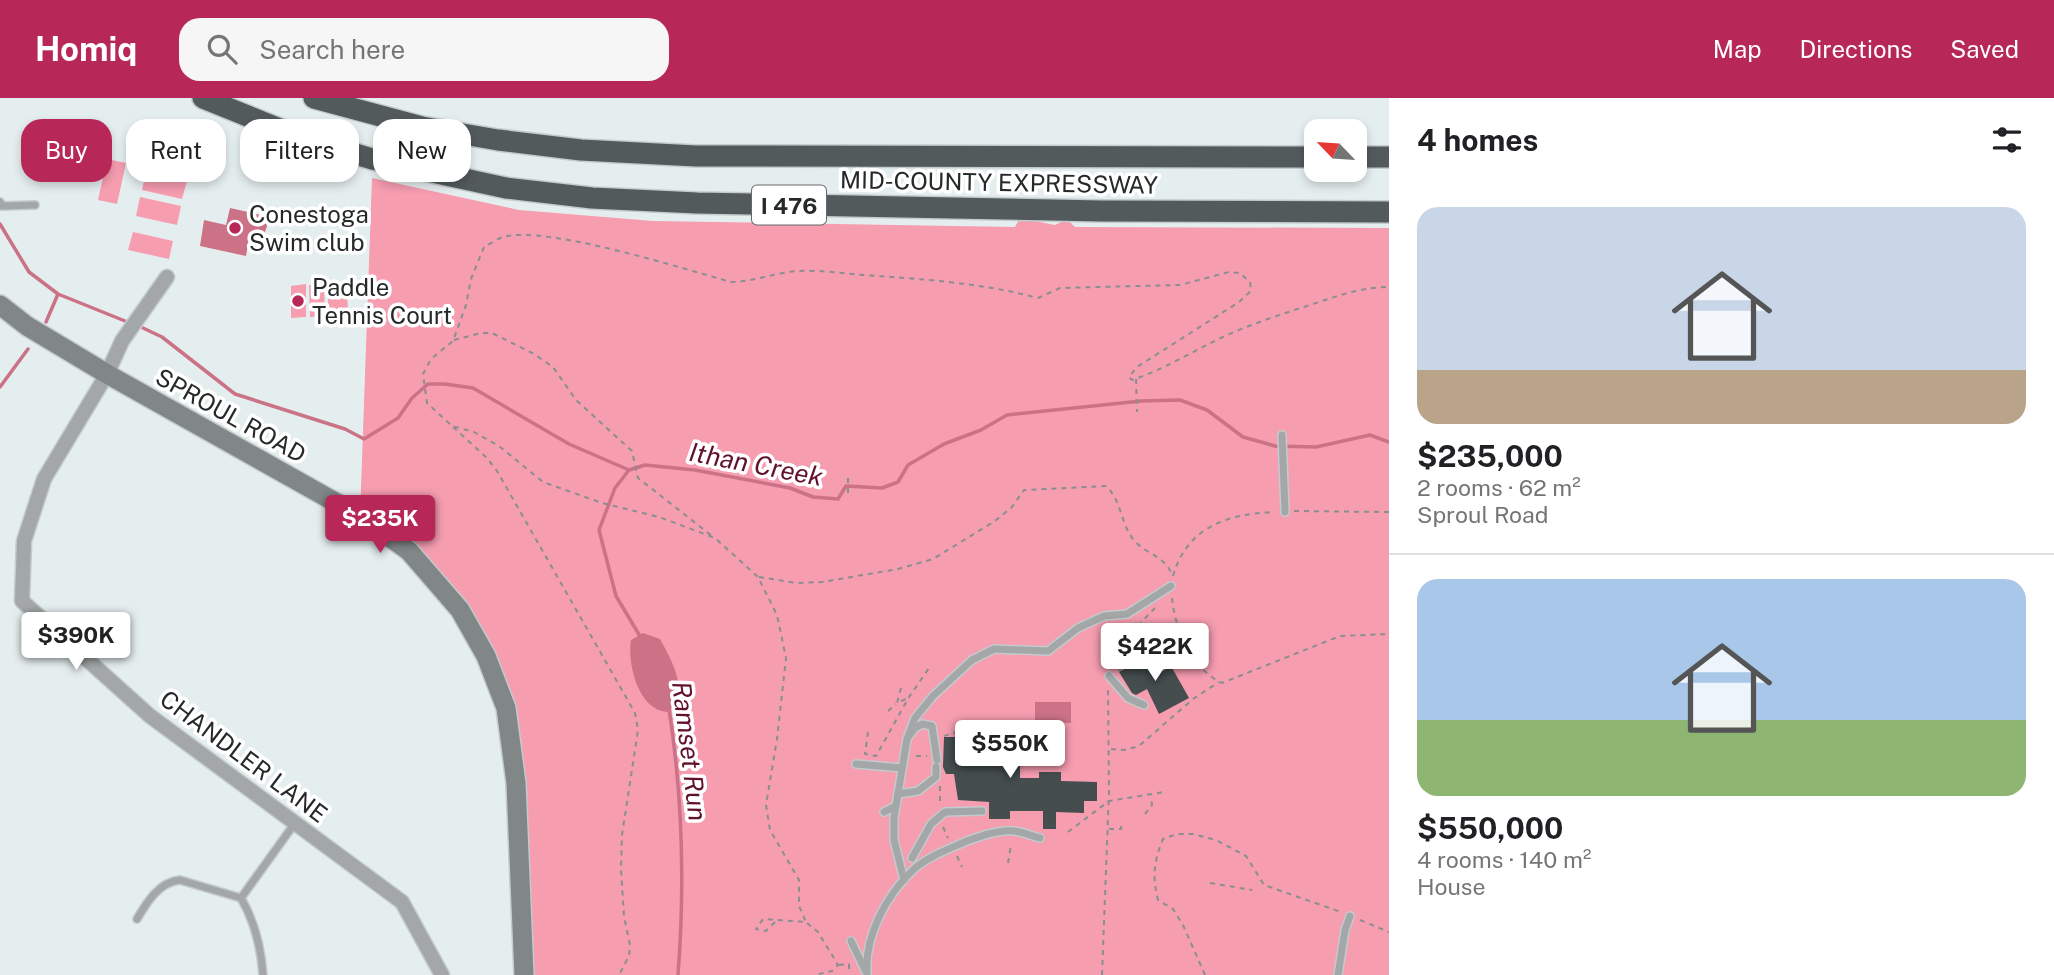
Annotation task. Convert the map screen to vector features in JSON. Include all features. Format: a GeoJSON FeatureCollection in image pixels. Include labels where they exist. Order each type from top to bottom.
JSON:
{"type":"FeatureCollection","features":[{"type":"Feature","properties":{"kind":"highway","name":"MID-COUNTY EXPRESSWAY"},"geometry":{"type":"LineString","coordinates":[[203,98],[297,136],[372,159],[506,188],[592,198],[697,204],[1389,212]]}},
{"type":"Feature","properties":{"kind":"highway","name":"MID-COUNTY EXPRESSWAY"},"geometry":{"type":"LineString","coordinates":[[314,98],[422,127],[498,141],[581,150],[696,156],[1304,157]]}},
{"type":"Feature","properties":{"kind":"highway"},"geometry":{"type":"LineString","coordinates":[[1367,157],[1389,157]]}},
{"type":"Feature","properties":{"kind":"main road","name":"SPROUL ROAD"},"geometry":{"type":"LineString","coordinates":[[0,305],[26,326],[107,374],[360,516],[409,551],[460,610],[486,656],[506,708],[516,783],[524,975]]}},
{"type":"Feature","properties":{"kind":"street","name":"CHANDLER LANE"},"geometry":{"type":"LineString","coordinates":[[167,277],[122,341],[107,374],[44,480],[24,541],[22,601],[150,716],[402,902],[442,975]]}},
{"type":"Feature","properties":{"kind":"lane"},"geometry":{"type":"LineString","coordinates":[[0,202],[2,206],[35,205]]}},
{"type":"Feature","properties":{"kind":"lane"},"geometry":{"type":"LineString","coordinates":[[1282,436],[1285,512]]}},
{"type":"Feature","properties":{"kind":"lane"},"geometry":{"type":"LineString","coordinates":[[904,880],[894,840],[896,806],[907,739],[915,718],[933,696],[972,660],[994,649],[1048,651],[1078,628],[1104,616],[1127,614],[1171,586]]}},
{"type":"Feature","properties":{"kind":"lane"},"geometry":{"type":"LineString","coordinates":[[1110,676],[1128,698],[1144,705]]}},
{"type":"Feature","properties":{"kind":"lane"},"geometry":{"type":"LineString","coordinates":[[898,794],[918,791],[936,777],[937,761],[932,726],[922,724],[914,729],[907,739]]}},
{"type":"Feature","properties":{"kind":"lane"},"geometry":{"type":"LineString","coordinates":[[856,764],[902,768]]}},
{"type":"Feature","properties":{"kind":"lane"},"geometry":{"type":"LineString","coordinates":[[884,812],[896,806]]}},
{"type":"Feature","properties":{"kind":"lane"},"geometry":{"type":"LineString","coordinates":[[915,869],[912,858],[931,824],[945,812],[982,811]]}},
{"type":"Feature","properties":{"kind":"lane"},"geometry":{"type":"LineString","coordinates":[[242,898],[295,823]]}},
{"type":"Feature","properties":{"kind":"lane"},"geometry":{"type":"LineString","coordinates":[[867,975],[866,956],[871,934],[892,895],[915,869],[942,851],[978,837],[1013,830],[1040,838]]}},
{"type":"Feature","properties":{"kind":"lane"},"geometry":{"type":"LineString","coordinates":[[902,864],[907,858],[912,858]]}},
{"type":"Feature","properties":{"kind":"lane"},"geometry":{"type":"LineString","coordinates":[[137,919],[148,901],[170,881],[180,880],[242,898],[252,916],[257,933],[263,975]]}},
{"type":"Feature","properties":{"kind":"lane"},"geometry":{"type":"LineString","coordinates":[[1338,975],[1345,930],[1350,916]]}},
{"type":"Feature","properties":{"kind":"lane"},"geometry":{"type":"LineString","coordinates":[[851,941],[867,975]]}},
{"type":"Feature","properties":{"kind":"path"},"geometry":{"type":"LineString","coordinates":[[453,341],[466,305],[471,279],[484,247],[504,237],[514,236],[569,241],[638,256],[731,282],[747,282],[774,273],[802,270],[1005,289],[1038,299],[1060,288],[1181,285],[1229,272],[1240,273],[1250,282],[1251,291],[1239,302],[1137,367],[1129,377],[1132,380],[1170,365],[1190,353],[1259,322],[1343,294],[1374,287],[1389,287]]}},
{"type":"Feature","properties":{"kind":"path"},"geometry":{"type":"LineString","coordinates":[[620,975],[629,956],[630,946],[624,916],[621,869],[622,835],[638,730],[635,713],[497,471],[487,458],[427,403],[423,374],[431,359],[453,341],[492,333],[534,354],[553,367],[576,400],[632,450],[638,478],[715,538],[758,577],[777,615],[786,658],[766,805],[770,830],[799,880],[799,906],[806,922],[818,932],[838,965]]}},
{"type":"Feature","properties":{"kind":"path"},"geometry":{"type":"LineString","coordinates":[[1136,378],[1137,411]]}},
{"type":"Feature","properties":{"kind":"path"},"geometry":{"type":"LineString","coordinates":[[452,426],[474,432],[499,446],[542,482],[612,506],[659,517],[715,538]]}},
{"type":"Feature","properties":{"kind":"path"},"geometry":{"type":"LineString","coordinates":[[848,478],[848,493]]}},
{"type":"Feature","properties":{"kind":"path"},"geometry":{"type":"LineString","coordinates":[[758,577],[797,583],[898,569],[933,559],[972,536],[1012,507],[1024,490],[1080,485],[1106,485],[1115,495],[1128,531],[1135,542],[1162,559],[1173,576]]}},
{"type":"Feature","properties":{"kind":"path"},"geometry":{"type":"LineString","coordinates":[[1389,512],[1285,512],[1229,517],[1206,527],[1188,543],[1177,562],[1171,586],[1173,611],[1185,643],[1199,668],[1222,683],[1340,636],[1389,634]]}},
{"type":"Feature","properties":{"kind":"path"},"geometry":{"type":"LineString","coordinates":[[1102,975],[1110,748],[1107,700],[1110,676],[1126,639],[1171,586]]}},
{"type":"Feature","properties":{"kind":"path"},"geometry":{"type":"LineString","coordinates":[[1110,676],[1153,650],[1151,646],[1135,653],[1128,650],[1126,639]]}},
{"type":"Feature","properties":{"kind":"path"},"geometry":{"type":"LineString","coordinates":[[868,732],[865,754],[876,755],[929,668]]}},
{"type":"Feature","properties":{"kind":"path"},"geometry":{"type":"LineString","coordinates":[[1110,748],[1124,750],[1139,746],[1193,699],[1219,681]]}},
{"type":"Feature","properties":{"kind":"path"},"geometry":{"type":"LineString","coordinates":[[897,703],[901,688]]}},
{"type":"Feature","properties":{"kind":"path"},"geometry":{"type":"LineString","coordinates":[[888,711],[909,697]]}},
{"type":"Feature","properties":{"kind":"path"},"geometry":{"type":"LineString","coordinates":[[944,736],[968,730],[983,731],[990,736]]}},
{"type":"Feature","properties":{"kind":"path"},"geometry":{"type":"LineString","coordinates":[[860,747],[866,749]]}},
{"type":"Feature","properties":{"kind":"path"},"geometry":{"type":"LineString","coordinates":[[904,756],[937,761]]}},
{"type":"Feature","properties":{"kind":"path"},"geometry":{"type":"LineString","coordinates":[[940,781],[941,808]]}},
{"type":"Feature","properties":{"kind":"path"},"geometry":{"type":"LineString","coordinates":[[1068,832],[1109,801],[1164,792]]}},
{"type":"Feature","properties":{"kind":"path"},"geometry":{"type":"LineString","coordinates":[[1145,814],[1152,804],[1151,796]]}},
{"type":"Feature","properties":{"kind":"path"},"geometry":{"type":"LineString","coordinates":[[941,823],[949,840]]}},
{"type":"Feature","properties":{"kind":"path"},"geometry":{"type":"LineString","coordinates":[[1108,829],[1121,829],[1122,823]]}},
{"type":"Feature","properties":{"kind":"path"},"geometry":{"type":"LineString","coordinates":[[1205,975],[1183,925],[1172,909],[1158,900],[1153,880],[1154,859],[1163,839],[1177,834],[1216,840],[1246,856],[1264,884],[1389,932]]}},
{"type":"Feature","properties":{"kind":"path"},"geometry":{"type":"LineString","coordinates":[[1007,863],[1011,845]]}},
{"type":"Feature","properties":{"kind":"path"},"geometry":{"type":"LineString","coordinates":[[954,852],[962,867]]}},
{"type":"Feature","properties":{"kind":"path"},"geometry":{"type":"LineString","coordinates":[[1210,883],[1252,890]]}},
{"type":"Feature","properties":{"kind":"path"},"geometry":{"type":"LineString","coordinates":[[775,922],[766,932],[756,929],[763,919],[775,922],[806,922]]}},
{"type":"Feature","properties":{"kind":"path"},"geometry":{"type":"LineString","coordinates":[[815,975],[832,971],[838,965],[849,964],[849,972]]}},
{"type":"Feature","properties":{"kind":"shaded area"},"geometry":{"type":"Polygon","coordinates":[[[112,160],[126,163],[117,204],[98,200],[102,182],[112,182],[112,160]]]}},
{"type":"Feature","properties":{"kind":"shaded area"},"geometry":{"type":"Polygon","coordinates":[[[372,178],[373,182],[390,182],[519,210],[653,221],[1015,227],[1020,218],[1055,225],[1067,219],[1075,227],[1389,228],[1389,975],[524,975],[505,708],[460,610],[360,516],[372,178]]]}},
{"type":"Feature","properties":{"kind":"shaded area"},"geometry":{"type":"Polygon","coordinates":[[[144,182],[187,182],[182,199],[142,190],[144,182]]]}},
{"type":"Feature","properties":{"kind":"shaded area"},"geometry":{"type":"Polygon","coordinates":[[[140,197],[181,206],[177,225],[136,216],[140,197]]]}},
{"type":"Feature","properties":{"kind":"shaded area","name":"Conestoga Swim club"},"geometry":{"type":"Polygon","coordinates":[[[230,208],[270,217],[264,235],[250,232],[246,256],[200,246],[204,220],[226,225],[230,208]]]}},
{"type":"Feature","properties":{"kind":"shaded area"},"geometry":{"type":"Polygon","coordinates":[[[133,232],[173,241],[169,259],[128,250],[133,232]]]}},
{"type":"Feature","properties":{"kind":"shaded area","name":"Paddle Tennis Court"},"geometry":{"type":"Polygon","coordinates":[[[306,284],[306,317],[291,318],[291,286],[306,284]]]}},
{"type":"Feature","properties":{"kind":"shaded area"},"geometry":{"type":"Polygon","coordinates":[[[347,284],[348,316],[328,316],[328,285],[347,284]]]}},
{"type":"Feature","properties":{"kind":"shaded area"},"geometry":{"type":"Polygon","coordinates":[[[309,285],[324,285],[325,316],[310,317],[309,285]]]}},
{"type":"Feature","properties":{"kind":"shaded area"},"geometry":{"type":"Polygon","coordinates":[[[643,633],[660,639],[674,666],[679,687],[678,696],[667,712],[649,703],[633,672],[631,640],[643,633]]]}},
{"type":"Feature","properties":{"kind":"shaded area"},"geometry":{"type":"Polygon","coordinates":[[[1035,702],[1071,702],[1071,723],[1035,722],[1035,702]]]}},
{"type":"Feature","properties":{"kind":"building"},"geometry":{"type":"Polygon","coordinates":[[[1154,653],[1163,671],[1171,666],[1189,698],[1159,714],[1147,689],[1136,695],[1132,693],[1119,672],[1154,653]]]}},
{"type":"Feature","properties":{"kind":"building"},"geometry":{"type":"Polygon","coordinates":[[[962,734],[976,737],[997,735],[1011,746],[1018,739],[1026,739],[1030,750],[1020,759],[1020,778],[1039,778],[1039,772],[1061,772],[1061,781],[1097,782],[1097,801],[1084,801],[1084,813],[1056,812],[1056,829],[1043,829],[1043,811],[1010,811],[1010,819],[989,819],[989,802],[958,800],[954,774],[946,774],[943,767],[944,737],[957,737],[962,734]]]}},
{"type":"Feature","properties":{"kind":"waterway","name":"Ithan Creek"},"geometry":{"type":"LineString","coordinates":[[0,224],[29,272],[58,294],[125,321]]}},
{"type":"Feature","properties":{"kind":"waterway"},"geometry":{"type":"LineString","coordinates":[[46,322],[58,294]]}},
{"type":"Feature","properties":{"kind":"waterway","name":"Ithan Creek"},"geometry":{"type":"LineString","coordinates":[[143,328],[162,337],[235,394],[345,429],[364,439],[398,418],[412,398],[428,384],[445,384],[473,388],[569,444],[629,470],[645,465],[695,470],[790,488],[813,497],[838,499],[846,486],[882,488],[898,482],[908,465],[944,444],[981,430],[1007,415],[1141,401],[1180,400],[1207,410],[1243,437],[1275,446],[1316,447],[1370,435],[1389,442]]}},
{"type":"Feature","properties":{"kind":"waterway"},"geometry":{"type":"LineString","coordinates":[[0,387],[28,349]]}},
{"type":"Feature","properties":{"kind":"waterway","name":"Ramset Run"},"geometry":{"type":"LineString","coordinates":[[629,470],[615,488],[599,530],[616,596],[641,638]]}},
{"type":"Feature","properties":{"kind":"waterway","name":"Ramset Run"},"geometry":{"type":"LineString","coordinates":[[669,709],[681,842],[682,908],[678,975]]}},
{"type":"Feature","properties":{"kind":"place","name":"Conestoga Swim club"},"geometry":{"type":"Point","coordinates":[235,228]}},
{"type":"Feature","properties":{"kind":"place","name":"Paddle Tennis Court"},"geometry":{"type":"Point","coordinates":[298,301]}}]}
